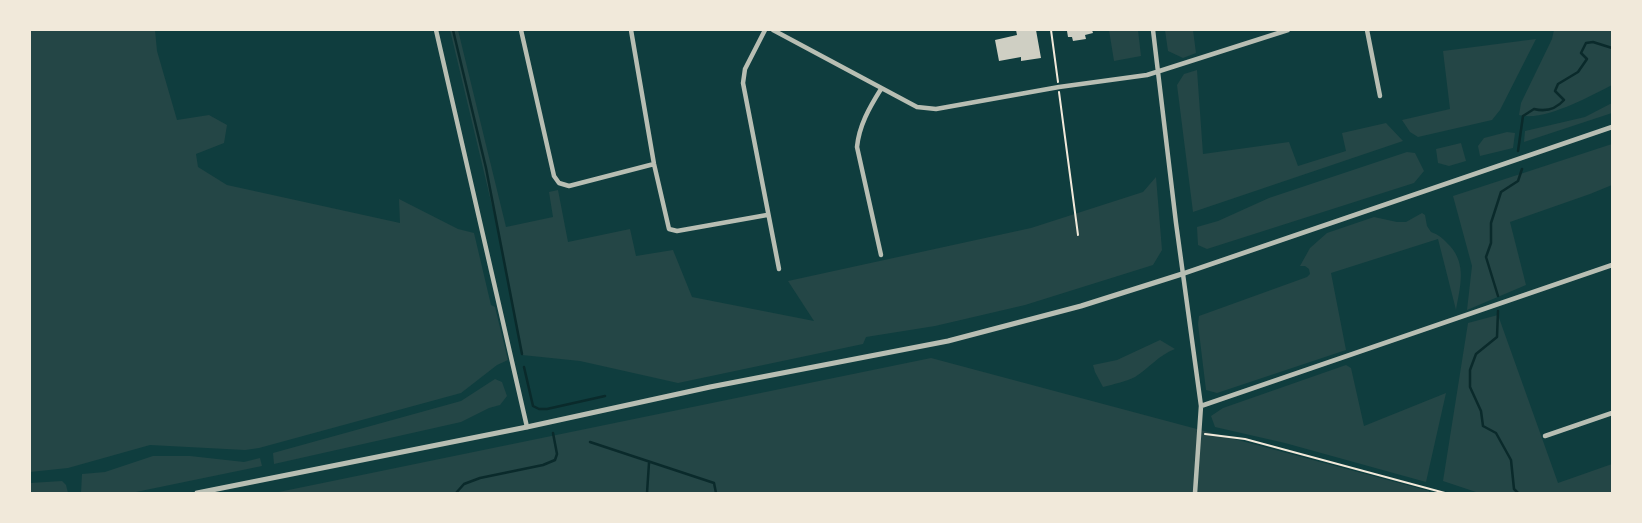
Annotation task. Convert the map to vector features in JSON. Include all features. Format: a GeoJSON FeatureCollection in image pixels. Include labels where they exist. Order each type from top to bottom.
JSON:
{"type":"FeatureCollection","features":[{"type":"Feature","properties":{"kind":"street"},"geometry":{"type":"LineString","coordinates":[[436,30],[527,427]]}},
{"type":"Feature","properties":{"kind":"street"},"geometry":{"type":"LineString","coordinates":[[521,30],[554,176],[559,183],[569,186],[654,164]]}},
{"type":"Feature","properties":{"kind":"street"},"geometry":{"type":"LineString","coordinates":[[631,30],[654,164],[669,229],[677,231],[767,214]]}},
{"type":"Feature","properties":{"kind":"street"},"geometry":{"type":"LineString","coordinates":[[765,30],[745,69],[742,83],[779,269]]}},
{"type":"Feature","properties":{"kind":"street"},"geometry":{"type":"LineString","coordinates":[[773,30],[917,107],[936,109],[1058,87],[1158,72],[1288,30]]}},
{"type":"Feature","properties":{"kind":"street"},"geometry":{"type":"LineString","coordinates":[[1153,30],[1182,274],[1201,406],[1195,493]]}},
{"type":"Feature","properties":{"kind":"street"},"geometry":{"type":"LineString","coordinates":[[1367,30],[1380,96]]}},
{"type":"Feature","properties":{"kind":"street"},"geometry":{"type":"LineString","coordinates":[[881,89],[864,118],[858,133],[857,148],[881,255]]}},
{"type":"Feature","properties":{"kind":"street"},"geometry":{"type":"LineString","coordinates":[[197,493],[948,341],[1081,306],[1182,274],[1612,127]]}},
{"type":"Feature","properties":{"kind":"street"},"geometry":{"type":"LineString","coordinates":[[1201,406],[1612,265]]}},
{"type":"Feature","properties":{"kind":"street"},"geometry":{"type":"LineString","coordinates":[[1545,436],[1612,413]]}},
{"type":"Feature","properties":{"kind":"path"},"geometry":{"type":"LineString","coordinates":[[1052,30],[1078,235]]}},
{"type":"Feature","properties":{"kind":"path"},"geometry":{"type":"LineString","coordinates":[[1200,433],[1245,439],[1445,493]]}},
{"type":"Feature","properties":{"kind":"shaded area"},"geometry":{"type":"Polygon","coordinates":[[[30,30],[155,30],[157,51],[177,120],[209,115],[227,125],[224,143],[196,154],[198,167],[227,185],[400,223],[399,199],[458,229],[474,233],[491,305],[495,307],[508,360],[497,365],[461,393],[259,448],[245,450],[150,445],[68,468],[30,472],[30,30]]]}},
{"type":"Feature","properties":{"kind":"shaded area"},"geometry":{"type":"Polygon","coordinates":[[[450,30],[458,30],[506,227],[553,217],[549,192],[558,190],[568,242],[630,229],[636,256],[673,250],[692,297],[814,321],[788,281],[1031,228],[1143,192],[1156,177],[1162,250],[1153,265],[1025,305],[935,326],[866,337],[863,344],[678,383],[580,361],[522,355],[499,235],[450,30]]]}},
{"type":"Feature","properties":{"kind":"shaded area"},"geometry":{"type":"Polygon","coordinates":[[[1109,30],[1138,30],[1141,56],[1114,61],[1109,30]]]}},
{"type":"Feature","properties":{"kind":"shaded area"},"geometry":{"type":"Polygon","coordinates":[[[1165,30],[1193,30],[1196,53],[1183,58],[1168,51],[1165,30]]]}},
{"type":"Feature","properties":{"kind":"shaded area"},"geometry":{"type":"Polygon","coordinates":[[[1554,30],[1612,30],[1612,85],[1567,107],[1541,115],[1519,115],[1521,103],[1552,39],[1554,30]]]}},
{"type":"Feature","properties":{"kind":"shaded area"},"geometry":{"type":"Polygon","coordinates":[[[1536,39],[1500,110],[1492,120],[1418,137],[1410,132],[1402,120],[1450,109],[1443,51],[1536,39]]]}},
{"type":"Feature","properties":{"kind":"shaded area"},"geometry":{"type":"Polygon","coordinates":[[[1197,70],[1203,154],[1289,142],[1298,166],[1346,151],[1342,133],[1386,123],[1403,141],[1193,212],[1177,85],[1184,74],[1197,70]]]}},
{"type":"Feature","properties":{"kind":"shaded area"},"geometry":{"type":"Polygon","coordinates":[[[1612,103],[1612,113],[1524,142],[1525,131],[1585,117],[1612,103]]]}},
{"type":"Feature","properties":{"kind":"shaded area"},"geometry":{"type":"Polygon","coordinates":[[[1507,132],[1515,133],[1513,148],[1480,156],[1478,146],[1484,138],[1507,132]]]}},
{"type":"Feature","properties":{"kind":"shaded area"},"geometry":{"type":"Polygon","coordinates":[[[1461,143],[1466,161],[1449,166],[1438,163],[1436,149],[1461,143]]]}},
{"type":"Feature","properties":{"kind":"shaded area"},"geometry":{"type":"Polygon","coordinates":[[[1612,144],[1612,185],[1510,222],[1526,285],[1467,310],[1472,266],[1453,196],[1612,144]]]}},
{"type":"Feature","properties":{"kind":"shaded area"},"geometry":{"type":"Polygon","coordinates":[[[1407,152],[1415,153],[1424,171],[1414,183],[1207,249],[1198,245],[1197,227],[1218,221],[1269,198],[1407,152]]]}},
{"type":"Feature","properties":{"kind":"shaded area"},"geometry":{"type":"Polygon","coordinates":[[[1422,213],[1425,215],[1427,226],[1431,232],[1439,236],[1450,246],[1459,261],[1461,276],[1456,310],[1438,239],[1331,273],[1346,350],[1217,393],[1206,390],[1198,324],[1199,316],[1307,277],[1310,274],[1309,269],[1305,266],[1300,266],[1310,248],[1327,233],[1374,217],[1406,222],[1422,213]]]}},
{"type":"Feature","properties":{"kind":"shaded area"},"geometry":{"type":"Polygon","coordinates":[[[1498,315],[1558,483],[1612,464],[1612,493],[1479,493],[1443,481],[1468,323],[1498,315]]]}},
{"type":"Feature","properties":{"kind":"shaded area"},"geometry":{"type":"Polygon","coordinates":[[[1160,340],[1175,349],[1135,377],[1103,387],[1093,365],[1117,360],[1160,340]]]}},
{"type":"Feature","properties":{"kind":"shaded area"},"geometry":{"type":"Polygon","coordinates":[[[931,358],[1429,491],[1429,493],[274,493],[931,358]]]}},
{"type":"Feature","properties":{"kind":"shaded area"},"geometry":{"type":"Polygon","coordinates":[[[1346,365],[1351,368],[1364,426],[1446,393],[1426,482],[1285,443],[1215,427],[1211,416],[1223,408],[1346,365]]]}},
{"type":"Feature","properties":{"kind":"shaded area"},"geometry":{"type":"Polygon","coordinates":[[[495,379],[502,382],[507,396],[500,405],[489,408],[461,422],[274,464],[273,453],[461,401],[495,379]]]}},
{"type":"Feature","properties":{"kind":"shaded area"},"geometry":{"type":"Polygon","coordinates":[[[153,456],[190,456],[244,462],[260,458],[262,466],[131,493],[81,493],[82,474],[105,472],[153,456]]]}},
{"type":"Feature","properties":{"kind":"shaded area"},"geometry":{"type":"Polygon","coordinates":[[[62,481],[66,485],[68,493],[30,493],[30,483],[62,481]]]}},
{"type":"Feature","properties":{"kind":"building"},"geometry":{"type":"Polygon","coordinates":[[[1016,30],[1036,30],[1041,58],[1021,61],[1021,57],[999,61],[995,40],[1017,35],[1016,30]]]}},
{"type":"Feature","properties":{"kind":"building"},"geometry":{"type":"Polygon","coordinates":[[[1092,30],[1093,33],[1085,35],[1086,39],[1073,41],[1072,37],[1068,37],[1067,31],[1092,30]]]}},
{"type":"Feature","properties":{"kind":"waterway"},"geometry":{"type":"LineString","coordinates":[[453,30],[486,168],[522,354]]}},
{"type":"Feature","properties":{"kind":"waterway"},"geometry":{"type":"LineString","coordinates":[[1518,151],[1523,116],[1534,109],[1547,110],[1554,108],[1564,100],[1555,91],[1558,84],[1578,72],[1587,59],[1581,53],[1586,43],[1593,42],[1612,48]]}},
{"type":"Feature","properties":{"kind":"waterway"},"geometry":{"type":"LineString","coordinates":[[1498,296],[1486,257],[1491,243],[1491,223],[1501,192],[1518,181],[1522,169]]}},
{"type":"Feature","properties":{"kind":"waterway"},"geometry":{"type":"LineString","coordinates":[[1498,311],[1497,337],[1476,354],[1470,370],[1470,387],[1481,411],[1483,426],[1496,433],[1511,460],[1514,489],[1518,493]]}},
{"type":"Feature","properties":{"kind":"waterway"},"geometry":{"type":"LineString","coordinates":[[524,367],[533,406],[539,409],[547,409],[605,396]]}},
{"type":"Feature","properties":{"kind":"waterway"},"geometry":{"type":"LineString","coordinates":[[456,493],[464,484],[480,478],[543,465],[555,460],[557,454],[553,433]]}},
{"type":"Feature","properties":{"kind":"waterway"},"geometry":{"type":"LineString","coordinates":[[590,442],[714,483],[716,493]]}},
{"type":"Feature","properties":{"kind":"waterway"},"geometry":{"type":"LineString","coordinates":[[647,493],[649,463]]}}]}
